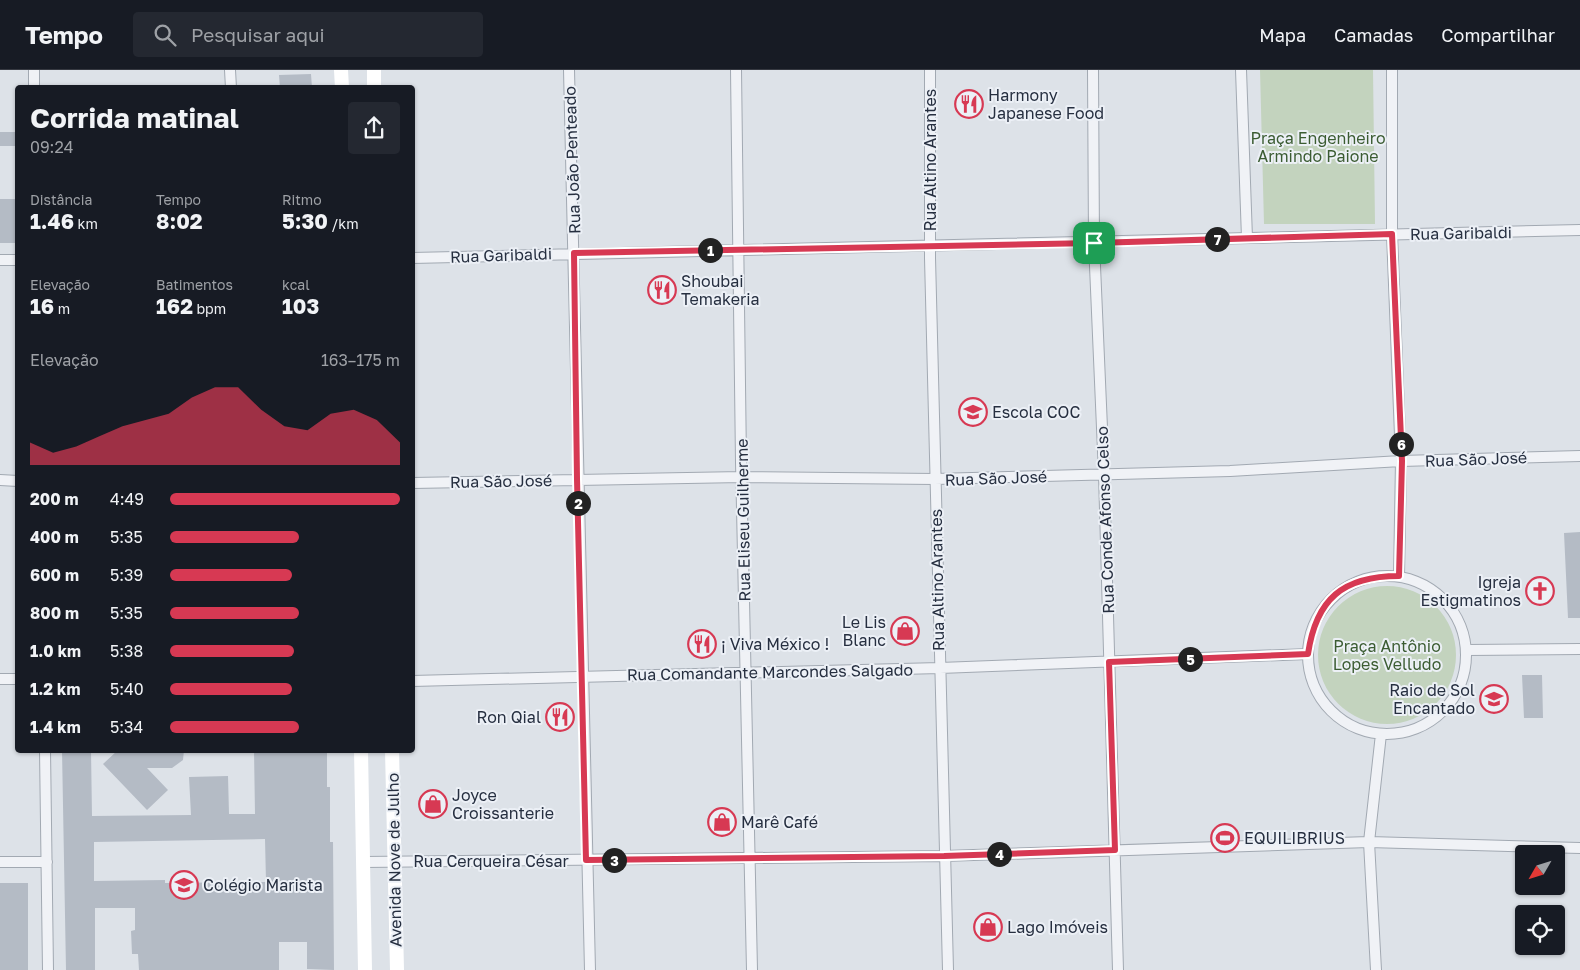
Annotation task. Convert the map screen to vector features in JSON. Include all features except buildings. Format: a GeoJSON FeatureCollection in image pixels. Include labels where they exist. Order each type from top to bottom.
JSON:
{"type":"FeatureCollection","features":[{"type":"Feature","properties":{"kind":"main road"},"geometry":{"type":"LineString","coordinates":[[341,70],[342,85]]}},
{"type":"Feature","properties":{"kind":"main road"},"geometry":{"type":"LineString","coordinates":[[374,70],[374,85]]}},
{"type":"Feature","properties":{"kind":"main road","name":"Avenida Nove de Julho"},"geometry":{"type":"LineString","coordinates":[[361,753],[365,970]]}},
{"type":"Feature","properties":{"kind":"main road","name":"Avenida Nove de Julho"},"geometry":{"type":"LineString","coordinates":[[392,753],[397,970]]}},
{"type":"Feature","properties":{"kind":"street"},"geometry":{"type":"LineString","coordinates":[[34,70],[34,85]]}},
{"type":"Feature","properties":{"kind":"street"},"geometry":{"type":"LineString","coordinates":[[230,70],[231,85]]}},
{"type":"Feature","properties":{"kind":"street","name":"Rua João Penteado"},"geometry":{"type":"LineString","coordinates":[[569,70],[577,479],[584,676],[586,860],[590,970]]}},
{"type":"Feature","properties":{"kind":"street","name":"Rua Eliseu Guilherme"},"geometry":{"type":"LineString","coordinates":[[736,70],[745,672],[752,970]]}},
{"type":"Feature","properties":{"kind":"street","name":"Rua Altino Arantes"},"geometry":{"type":"LineString","coordinates":[[930,70],[935,480],[948,970]]}},
{"type":"Feature","properties":{"kind":"street","name":"Rua Conde Afonso Celso"},"geometry":{"type":"LineString","coordinates":[[1093,70],[1094,243],[1104,474],[1118,970]]}},
{"type":"Feature","properties":{"kind":"street"},"geometry":{"type":"LineString","coordinates":[[1241,70],[1247,238]]}},
{"type":"Feature","properties":{"kind":"street"},"geometry":{"type":"LineString","coordinates":[[1392,70],[1392,234],[1402,461],[1399,576]]}},
{"type":"Feature","properties":{"kind":"street","name":"Rua Garibaldi"},"geometry":{"type":"LineString","coordinates":[[415,258],[1580,230]]}},
{"type":"Feature","properties":{"kind":"street"},"geometry":{"type":"LineString","coordinates":[[0,260],[15,260]]}},
{"type":"Feature","properties":{"kind":"street","name":"Rua São José"},"geometry":{"type":"LineString","coordinates":[[415,483],[742,478],[935,480],[1230,471],[1402,461],[1580,456]]}},
{"type":"Feature","properties":{"kind":"street"},"geometry":{"type":"LineString","coordinates":[[0,480],[15,481]]}},
{"type":"Feature","properties":{"kind":"street"},"geometry":{"type":"LineString","coordinates":[[1376,576],[1399,576],[1424,585],[1446,601],[1460,624],[1467,650],[1465,673],[1457,694],[1443,713],[1424,726],[1402,734],[1381,734],[1357,728],[1336,716],[1321,699],[1314,684],[1311,677],[1308,654],[1311,632],[1320,611],[1335,594],[1354,582],[1376,576]]}},
{"type":"Feature","properties":{"kind":"street"},"geometry":{"type":"LineString","coordinates":[[1467,650],[1580,650]]}},
{"type":"Feature","properties":{"kind":"street","name":"Rua Comandante Marcondes Salgado"},"geometry":{"type":"LineString","coordinates":[[415,682],[940,668],[1308,654]]}},
{"type":"Feature","properties":{"kind":"street"},"geometry":{"type":"LineString","coordinates":[[0,679],[15,679]]}},
{"type":"Feature","properties":{"kind":"street"},"geometry":{"type":"LineString","coordinates":[[1376,970],[1369,842],[1381,734]]}},
{"type":"Feature","properties":{"kind":"street"},"geometry":{"type":"LineString","coordinates":[[45,753],[48,970]]}},
{"type":"Feature","properties":{"kind":"street","name":"Rua Cerqueira César"},"geometry":{"type":"LineString","coordinates":[[363,862],[944,856],[1369,842],[1580,848]]}},
{"type":"Feature","properties":{"kind":"street"},"geometry":{"type":"LineString","coordinates":[[0,862],[47,862]]}},
{"type":"Feature","properties":{"kind":"green space","name":"Praça Engenheiro Armindo Paione"},"geometry":{"type":"Polygon","coordinates":[[[1260,70],[1373,70],[1375,224],[1264,224],[1260,70]]]}},
{"type":"Feature","properties":{"kind":"green space","name":"Praça Antônio Lopes Velludo"},"geometry":{"type":"Polygon","coordinates":[[[1387,586],[1413,591],[1436,606],[1451,629],[1456,655],[1451,681],[1436,704],[1413,719],[1387,724],[1361,719],[1338,704],[1323,681],[1318,655],[1323,629],[1338,606],[1361,591],[1387,586]]]}},
{"type":"Feature","properties":{"kind":"place","name":"Harmony Japanese Food"},"geometry":{"type":"Point","coordinates":[969,104]}},
{"type":"Feature","properties":{"kind":"place","name":"Shoubai Temakeria"},"geometry":{"type":"Point","coordinates":[662,290]}},
{"type":"Feature","properties":{"kind":"place","name":"Escola COC"},"geometry":{"type":"Point","coordinates":[973,412]}},
{"type":"Feature","properties":{"kind":"place","name":"Igreja Estigmatinos"},"geometry":{"type":"Point","coordinates":[1540,591]}},
{"type":"Feature","properties":{"kind":"place","name":"Le Lis Blanc"},"geometry":{"type":"Point","coordinates":[905,631]}},
{"type":"Feature","properties":{"kind":"place","name":"¡ Viva México !"},"geometry":{"type":"Point","coordinates":[702,644]}},
{"type":"Feature","properties":{"kind":"place","name":"Raio de Sol Encantado"},"geometry":{"type":"Point","coordinates":[1494,699]}},
{"type":"Feature","properties":{"kind":"place","name":"Ron Qial"},"geometry":{"type":"Point","coordinates":[560,717]}},
{"type":"Feature","properties":{"kind":"place","name":"Joyce Croissanterie"},"geometry":{"type":"Point","coordinates":[433,804]}},
{"type":"Feature","properties":{"kind":"place","name":"Marê Café"},"geometry":{"type":"Point","coordinates":[722,822]}},
{"type":"Feature","properties":{"kind":"place","name":"EQUILIBRIUS"},"geometry":{"type":"Point","coordinates":[1225,838]}},
{"type":"Feature","properties":{"kind":"place","name":"Colégio Marista"},"geometry":{"type":"Point","coordinates":[184,885]}},
{"type":"Feature","properties":{"kind":"place","name":"Lago Imóveis"},"geometry":{"type":"Point","coordinates":[988,927]}},
{"type":"Feature","properties":{"kind":"route"},"geometry":{"type":"LineString","coordinates":[[1392,234],[1402,461],[1399,576],[1376,576],[1354,582],[1335,594],[1320,611],[1311,632],[1308,654],[1109,662],[1115,850],[944,856],[586,860],[584,676],[577,479],[574,253],[1094,243],[1392,234]]}}]}
